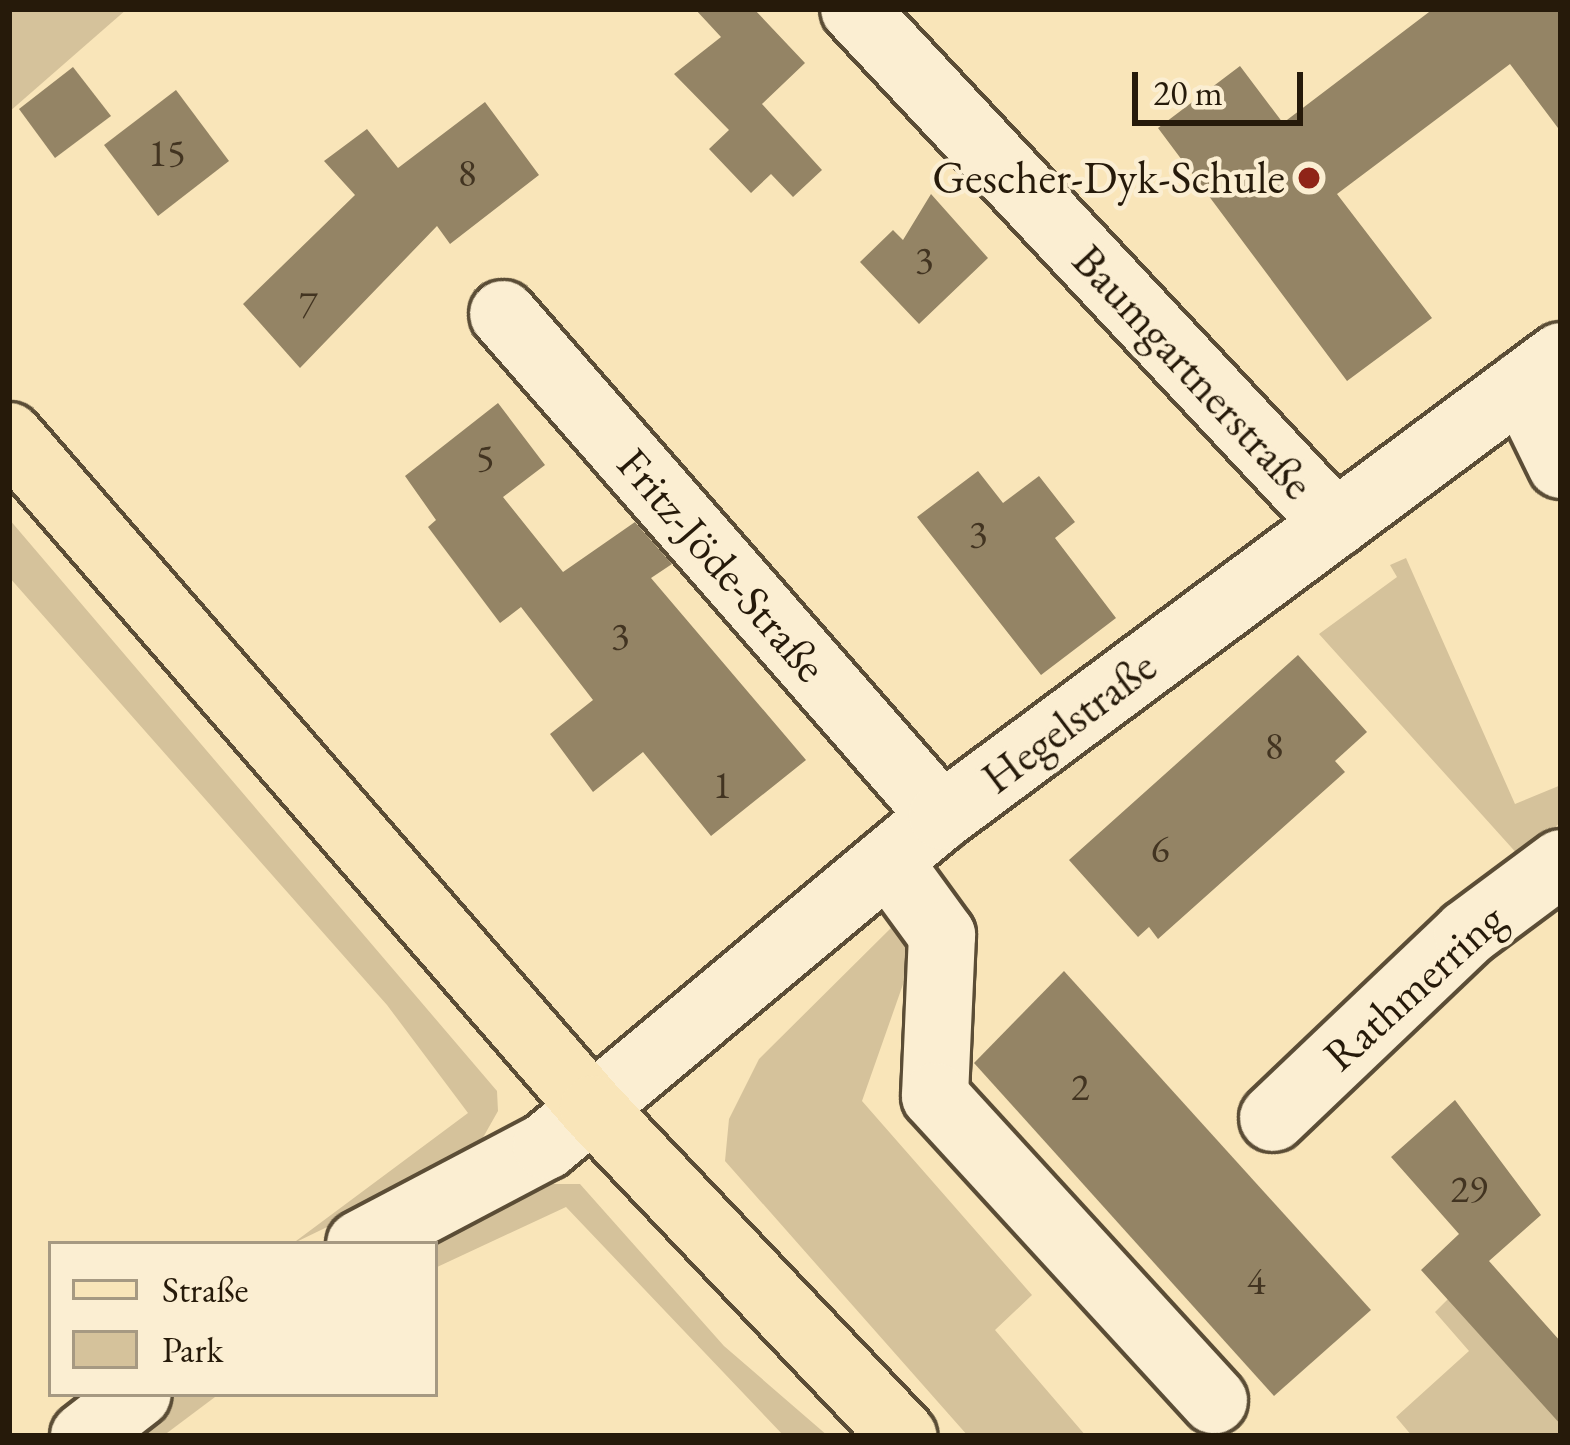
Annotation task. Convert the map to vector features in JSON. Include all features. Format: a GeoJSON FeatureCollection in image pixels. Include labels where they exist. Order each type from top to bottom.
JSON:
{"type":"FeatureCollection","features":[{"type":"Feature","properties":{"kind":"main road"},"geometry":{"type":"LineString","coordinates":[[9,436],[593,1109],[902,1436]]}},
{"type":"Feature","properties":{"kind":"street","name":"Baumgartnerstraße"},"geometry":{"type":"LineString","coordinates":[[854,9],[1336,524]]}},
{"type":"Feature","properties":{"kind":"street","name":"Fritz-Jöde-Straße"},"geometry":{"type":"LineString","coordinates":[[503,314],[942,816]]}},
{"type":"Feature","properties":{"kind":"street","name":"Hegelstraße"},"geometry":{"type":"LineString","coordinates":[[365,1241],[593,1109],[942,816],[1541,370]]}},
{"type":"Feature","properties":{"kind":"street"},"geometry":{"type":"LineString","coordinates":[[1541,370],[1561,465]]}},
{"type":"Feature","properties":{"kind":"street"},"geometry":{"type":"LineString","coordinates":[[888,861],[943,934],[935,1096],[1214,1400]]}},
{"type":"Feature","properties":{"kind":"street","name":"Rathmerring"},"geometry":{"type":"LineString","coordinates":[[1273,1118],[1450,948],[1561,863]]}},
{"type":"Feature","properties":{"kind":"street"},"geometry":{"type":"LineString","coordinates":[[84,1436],[134,1397]]}},
{"type":"Feature","properties":{"kind":"green space"},"geometry":{"type":"Polygon","coordinates":[[[9,9],[127,9],[9,112],[9,9]]]}},
{"type":"Feature","properties":{"kind":"green space"},"geometry":{"type":"Polygon","coordinates":[[[9,519],[497,1091],[498,1111],[472,1157],[296,1241],[468,1113],[387,1005],[9,577],[9,519]]]}},
{"type":"Feature","properties":{"kind":"green space"},"geometry":{"type":"Polygon","coordinates":[[[1406,558],[1515,804],[1561,785],[1561,822],[1520,857],[1319,634],[1397,577],[1390,565],[1406,558]]]}},
{"type":"Feature","properties":{"kind":"green space"},"geometry":{"type":"Polygon","coordinates":[[[893,926],[914,953],[862,1101],[1032,1295],[995,1330],[1086,1436],[968,1436],[725,1161],[729,1119],[759,1059],[893,926]]]}},
{"type":"Feature","properties":{"kind":"green space"},"geometry":{"type":"Polygon","coordinates":[[[541,1184],[580,1184],[724,1346],[828,1436],[784,1436],[566,1207],[438,1267],[438,1241],[411,1241],[541,1184]]]}},
{"type":"Feature","properties":{"kind":"green space"},"geometry":{"type":"Polygon","coordinates":[[[1448,1299],[1561,1425],[1561,1436],[1412,1436],[1396,1417],[1469,1351],[1435,1312],[1448,1299]]]}},
{"type":"Feature","properties":{"kind":"green space"},"geometry":{"type":"Polygon","coordinates":[[[171,1397],[215,1397],[163,1436],[116,1436],[171,1397]]]}},
{"type":"Feature","properties":{"kind":"building"},"geometry":{"type":"Polygon","coordinates":[[[695,9],[754,9],[805,63],[762,104],[822,170],[793,197],[771,174],[751,193],[709,149],[729,130],[674,74],[721,37],[695,9]]]}},
{"type":"Feature","properties":{"kind":"building"},"geometry":{"type":"Polygon","coordinates":[[[1433,9],[1561,9],[1561,132],[1510,64],[1337,194],[1432,318],[1347,381],[1158,128],[1240,66],[1283,123],[1433,9]]]}},
{"type":"Feature","properties":{"kind":"building"},"geometry":{"type":"Polygon","coordinates":[[[73,67],[111,116],[55,158],[19,109],[73,67]]]}},
{"type":"Feature","properties":{"kind":"building"},"geometry":{"type":"Polygon","coordinates":[[[176,90],[229,161],[158,216],[104,145],[176,90]]]}},
{"type":"Feature","properties":{"kind":"building"},"geometry":{"type":"Polygon","coordinates":[[[485,102],[539,175],[450,244],[437,226],[300,368],[243,304],[355,195],[324,161],[367,129],[398,168],[485,102]]]}},
{"type":"Feature","properties":{"kind":"building"},"geometry":{"type":"Polygon","coordinates":[[[931,194],[988,258],[919,324],[860,262],[893,230],[903,240],[931,194]]]}},
{"type":"Feature","properties":{"kind":"building"},"geometry":{"type":"Polygon","coordinates":[[[498,403],[545,465],[503,497],[563,572],[635,522],[672,564],[651,578],[806,760],[711,836],[643,752],[593,792],[550,734],[593,700],[521,607],[500,623],[428,527],[436,520],[405,476],[498,403]]]}},
{"type":"Feature","properties":{"kind":"building"},"geometry":{"type":"Polygon","coordinates":[[[978,471],[1003,503],[1039,476],[1075,522],[1055,538],[1116,618],[1041,675],[917,517],[978,471]]]}},
{"type":"Feature","properties":{"kind":"building"},"geometry":{"type":"Polygon","coordinates":[[[1298,655],[1367,732],[1335,761],[1345,772],[1158,939],[1149,927],[1138,937],[1069,860],[1298,655]]]}},
{"type":"Feature","properties":{"kind":"building"},"geometry":{"type":"Polygon","coordinates":[[[1064,971],[1371,1310],[1274,1396],[974,1063],[1064,971]]]}},
{"type":"Feature","properties":{"kind":"building"},"geometry":{"type":"Polygon","coordinates":[[[1455,1100],[1541,1215],[1489,1261],[1561,1342],[1561,1425],[1421,1270],[1459,1234],[1391,1157],[1455,1100]]]}},
{"type":"Feature","properties":{"kind":"place","name":"Gescher-Dyk-Schule"},"geometry":{"type":"Point","coordinates":[1309,178]}}]}
